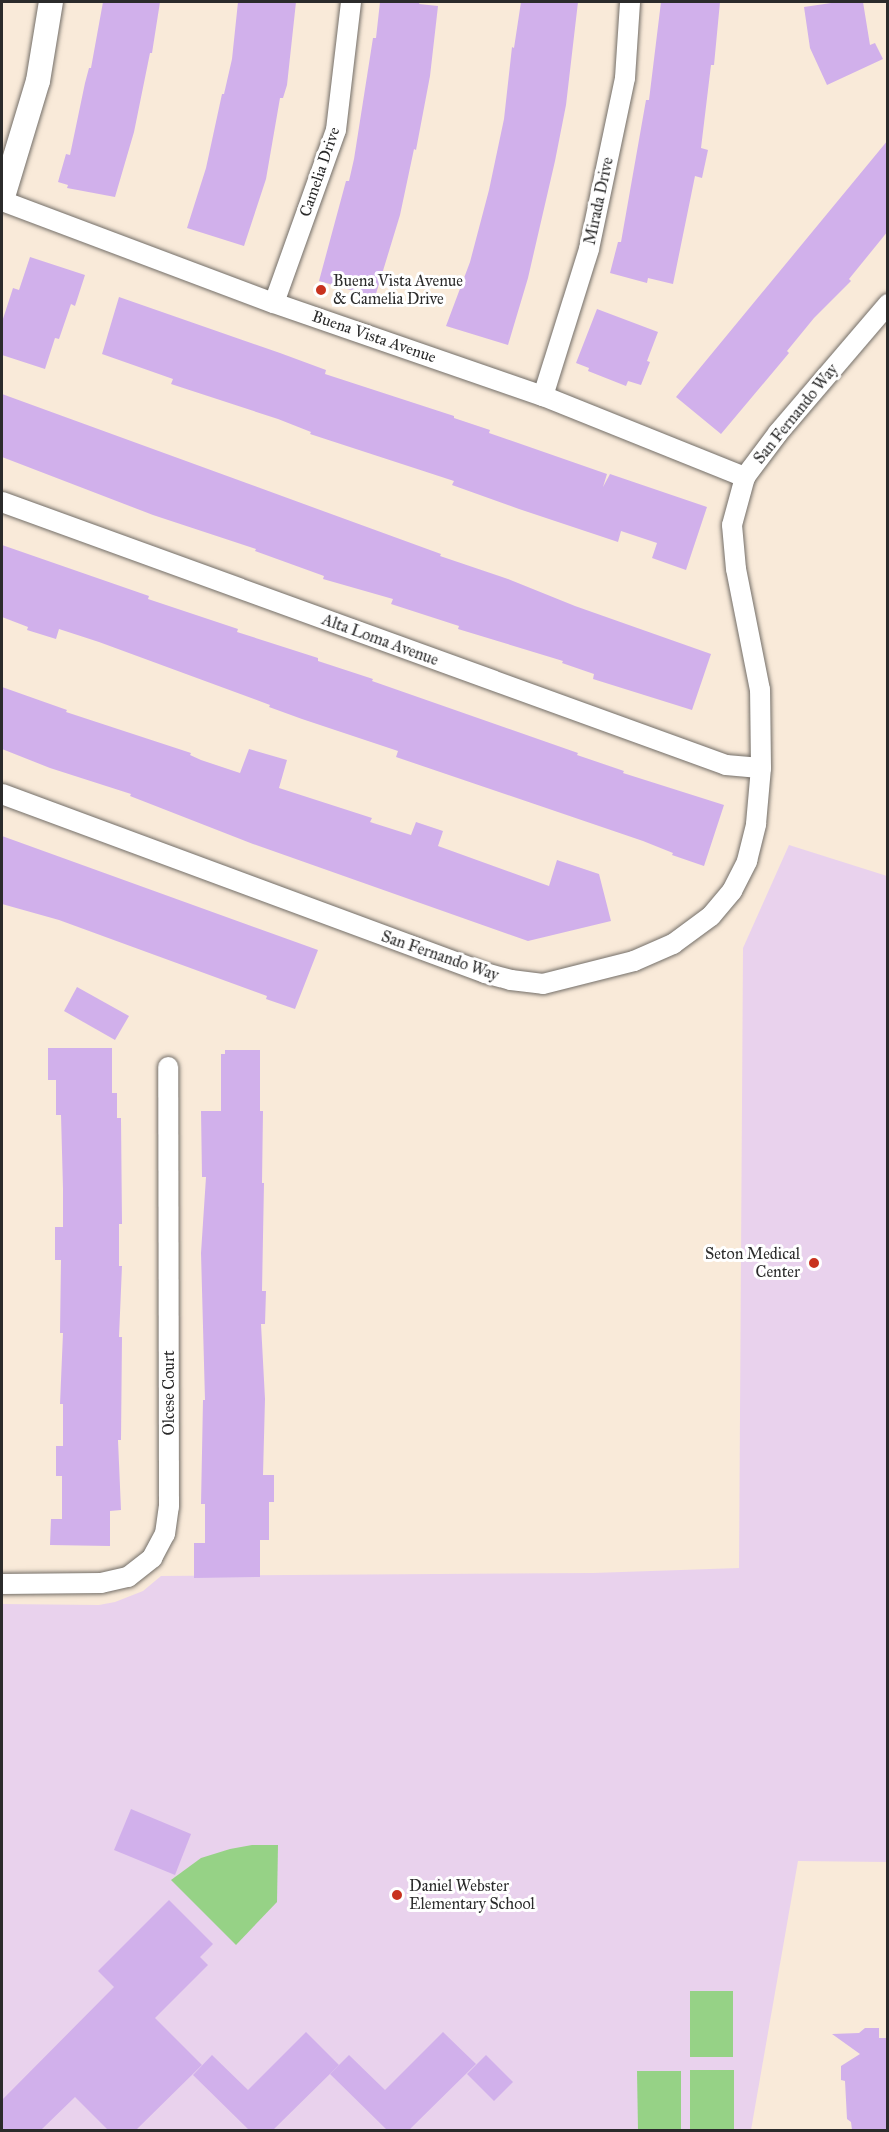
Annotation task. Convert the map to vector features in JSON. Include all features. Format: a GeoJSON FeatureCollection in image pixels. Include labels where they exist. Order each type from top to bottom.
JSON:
{"type":"FeatureCollection","features":[{"type":"Feature","properties":{"kind":"street"},"geometry":{"type":"LineString","coordinates":[[2,201],[38,81],[51,2]]}},
{"type":"Feature","properties":{"kind":"street","name":"Camelia Drive"},"geometry":{"type":"LineString","coordinates":[[274,303],[336,130],[351,2]]}},
{"type":"Feature","properties":{"kind":"street","name":"Mirada Drive"},"geometry":{"type":"LineString","coordinates":[[543,396],[589,249],[625,78],[630,2]]}},
{"type":"Feature","properties":{"kind":"street","name":"Buena Vista Avenue"},"geometry":{"type":"LineString","coordinates":[[2,201],[274,303],[543,396],[745,477]]}},
{"type":"Feature","properties":{"kind":"street","name":"San Fernando Way"},"geometry":{"type":"LineString","coordinates":[[2,794],[485,973],[543,984],[653,954],[689,935],[711,916],[732,891],[747,861],[756,824],[761,768],[760,690],[736,569],[732,525],[745,477],[778,433],[888,304]]}},
{"type":"Feature","properties":{"kind":"street","name":"Alta Loma Avenue"},"geometry":{"type":"LineString","coordinates":[[2,501],[726,765],[761,768]]}},
{"type":"Feature","properties":{"kind":"street","name":"Olcese Court"},"geometry":{"type":"LineString","coordinates":[[2,1584],[100,1583],[128,1577],[152,1558],[165,1534],[169,1507],[168,1067]]}},
{"type":"Feature","properties":{"kind":"shaded area","name":"Daniel Webster Elementary School"},"geometry":{"type":"Polygon","coordinates":[[[789,845],[887,876],[887,1862],[798,1861],[751,2130],[2,2130],[2,1604],[99,1605],[115,1602],[143,1591],[161,1576],[593,1573],[739,1568],[743,948],[789,845]]]}},
{"type":"Feature","properties":{"kind":"green space"},"geometry":{"type":"Polygon","coordinates":[[[252,1845],[278,1845],[277,1902],[236,1945],[171,1880],[201,1858],[252,1845]]]}},
{"type":"Feature","properties":{"kind":"green space"},"geometry":{"type":"Polygon","coordinates":[[[690,1991],[733,1991],[733,2057],[690,2057],[690,1991]]]}},
{"type":"Feature","properties":{"kind":"green space"},"geometry":{"type":"Polygon","coordinates":[[[690,2070],[734,2070],[734,2130],[690,2130],[690,2070]]]}},
{"type":"Feature","properties":{"kind":"green space"},"geometry":{"type":"Polygon","coordinates":[[[637,2071],[681,2071],[681,2130],[638,2130],[637,2071]]]}},
{"type":"Feature","properties":{"kind":"building"},"geometry":{"type":"Polygon","coordinates":[[[103,2],[160,2],[152,53],[150,53],[134,132],[115,197],[67,188],[68,185],[58,182],[66,154],[70,155],[85,83],[89,68],[91,68],[103,2]]]}},
{"type":"Feature","properties":{"kind":"building"},"geometry":{"type":"Polygon","coordinates":[[[238,2],[296,2],[287,85],[283,98],[280,98],[266,179],[244,246],[187,228],[206,168],[232,59],[238,2]]]}},
{"type":"Feature","properties":{"kind":"building"},"geometry":{"type":"Polygon","coordinates":[[[380,2],[420,2],[419,4],[438,6],[430,76],[416,150],[414,149],[400,215],[375,297],[319,281],[354,159],[373,38],[376,38],[380,2]]]}},
{"type":"Feature","properties":{"kind":"building"},"geometry":{"type":"Polygon","coordinates":[[[521,2],[578,2],[566,105],[555,161],[528,278],[508,345],[446,326],[470,262],[489,190],[504,119],[512,47],[514,48],[521,2]]]}},
{"type":"Feature","properties":{"kind":"building"},"geometry":{"type":"Polygon","coordinates":[[[661,2],[720,2],[714,65],[711,65],[701,148],[708,150],[702,178],[695,176],[673,284],[648,278],[647,283],[610,273],[618,242],[621,242],[646,100],[649,100],[661,2]]]}},
{"type":"Feature","properties":{"kind":"building"},"geometry":{"type":"Polygon","coordinates":[[[838,2],[863,2],[870,45],[875,43],[883,59],[827,85],[810,48],[804,7],[838,2]]]}},
{"type":"Feature","properties":{"kind":"building"},"geometry":{"type":"Polygon","coordinates":[[[888,140],[888,231],[849,279],[851,281],[814,318],[787,351],[789,353],[721,434],[676,397],[888,140]]]}},
{"type":"Feature","properties":{"kind":"building"},"geometry":{"type":"Polygon","coordinates":[[[30,257],[85,275],[75,306],[71,304],[59,339],[55,338],[45,369],[2,355],[2,322],[13,288],[19,290],[30,257]]]}},
{"type":"Feature","properties":{"kind":"building"},"geometry":{"type":"Polygon","coordinates":[[[119,297],[326,370],[325,374],[454,416],[454,418],[490,430],[489,433],[607,474],[603,487],[610,474],[707,507],[686,570],[652,558],[657,543],[621,531],[618,542],[519,509],[452,485],[454,481],[310,434],[311,432],[278,419],[171,384],[173,379],[102,354],[119,297]]]}},
{"type":"Feature","properties":{"kind":"building"},"geometry":{"type":"Polygon","coordinates":[[[597,309],[658,332],[641,385],[628,381],[626,386],[588,371],[589,368],[576,363],[597,309]]]}},
{"type":"Feature","properties":{"kind":"building"},"geometry":{"type":"Polygon","coordinates":[[[2,394],[711,654],[692,710],[593,679],[594,674],[562,663],[563,661],[458,629],[459,626],[391,604],[393,599],[323,579],[324,576],[255,551],[256,549],[153,515],[2,457],[2,394]]]}},
{"type":"Feature","properties":{"kind":"building"},"geometry":{"type":"Polygon","coordinates":[[[2,545],[149,596],[148,599],[238,629],[237,632],[318,658],[318,661],[373,679],[372,681],[578,753],[577,755],[624,771],[623,773],[724,805],[704,866],[672,855],[673,853],[643,841],[396,757],[398,751],[269,707],[270,705],[99,642],[59,629],[56,639],[27,630],[28,627],[2,617],[2,545]]]}},
{"type":"Feature","properties":{"kind":"building"},"geometry":{"type":"Polygon","coordinates":[[[2,687],[67,710],[66,712],[191,753],[190,755],[201,760],[240,773],[249,749],[287,760],[279,788],[372,818],[370,822],[411,835],[416,822],[443,831],[438,846],[549,886],[557,860],[599,874],[611,921],[528,941],[253,844],[130,796],[131,794],[50,768],[2,749],[2,687]]]}},
{"type":"Feature","properties":{"kind":"building"},"geometry":{"type":"Polygon","coordinates":[[[2,836],[318,950],[295,1009],[266,999],[267,996],[59,920],[2,904],[2,836]]]}},
{"type":"Feature","properties":{"kind":"building"},"geometry":{"type":"Polygon","coordinates":[[[77,987],[129,1016],[115,1040],[64,1011],[77,987]]]}},
{"type":"Feature","properties":{"kind":"building"},"geometry":{"type":"Polygon","coordinates":[[[48,1048],[112,1048],[112,1093],[117,1093],[117,1118],[121,1118],[122,1224],[119,1224],[119,1266],[122,1266],[119,1337],[122,1337],[121,1440],[118,1440],[121,1510],[110,1511],[110,1546],[50,1545],[51,1519],[62,1519],[62,1476],[56,1476],[56,1446],[63,1446],[63,1404],[60,1404],[63,1333],[60,1333],[61,1260],[55,1260],[55,1227],[63,1227],[63,1189],[61,1115],[56,1115],[56,1080],[48,1080],[48,1048]]]}},
{"type":"Feature","properties":{"kind":"building"},"geometry":{"type":"Polygon","coordinates":[[[225,1050],[260,1050],[260,1111],[263,1111],[262,1183],[264,1183],[262,1291],[266,1291],[265,1324],[261,1324],[265,1399],[263,1475],[274,1475],[274,1502],[269,1502],[269,1540],[260,1540],[260,1577],[194,1578],[194,1543],[205,1543],[205,1504],[201,1504],[203,1400],[205,1400],[201,1253],[206,1177],[202,1177],[201,1111],[221,1111],[221,1054],[225,1054],[225,1050]]]}},
{"type":"Feature","properties":{"kind":"building"},"geometry":{"type":"Polygon","coordinates":[[[131,1809],[191,1834],[175,1875],[114,1850],[131,1809]]]}},
{"type":"Feature","properties":{"kind":"building"},"geometry":{"type":"Polygon","coordinates":[[[169,1900],[213,1944],[200,1957],[208,1965],[155,2018],[202,2065],[136,2130],[108,2130],[75,2097],[41,2130],[2,2130],[2,2100],[114,1987],[98,1971],[169,1900]]]}},
{"type":"Feature","properties":{"kind":"building"},"geometry":{"type":"Polygon","coordinates":[[[865,2028],[879,2028],[879,2038],[888,2038],[888,2130],[852,2130],[851,2122],[847,2119],[845,2081],[841,2080],[841,2066],[860,2054],[832,2034],[859,2033],[865,2028]]]}},
{"type":"Feature","properties":{"kind":"building"},"geometry":{"type":"Polygon","coordinates":[[[306,2032],[339,2065],[273,2130],[249,2130],[193,2075],[212,2055],[248,2090],[306,2032]]]}},
{"type":"Feature","properties":{"kind":"building"},"geometry":{"type":"Polygon","coordinates":[[[443,2032],[476,2064],[409,2130],[387,2130],[330,2074],[349,2055],[385,2090],[443,2032]]]}},
{"type":"Feature","properties":{"kind":"building"},"geometry":{"type":"Polygon","coordinates":[[[486,2055],[513,2082],[494,2101],[467,2074],[486,2055]]]}},
{"type":"Feature","properties":{"kind":"place","name":"Buena Vista Avenue & Camelia Drive"},"geometry":{"type":"Point","coordinates":[321,290]}},
{"type":"Feature","properties":{"kind":"place","name":"Seton Medical Center"},"geometry":{"type":"Point","coordinates":[814,1263]}},
{"type":"Feature","properties":{"kind":"place","name":"Daniel Webster Elementary School"},"geometry":{"type":"Point","coordinates":[397,1895]}}]}
